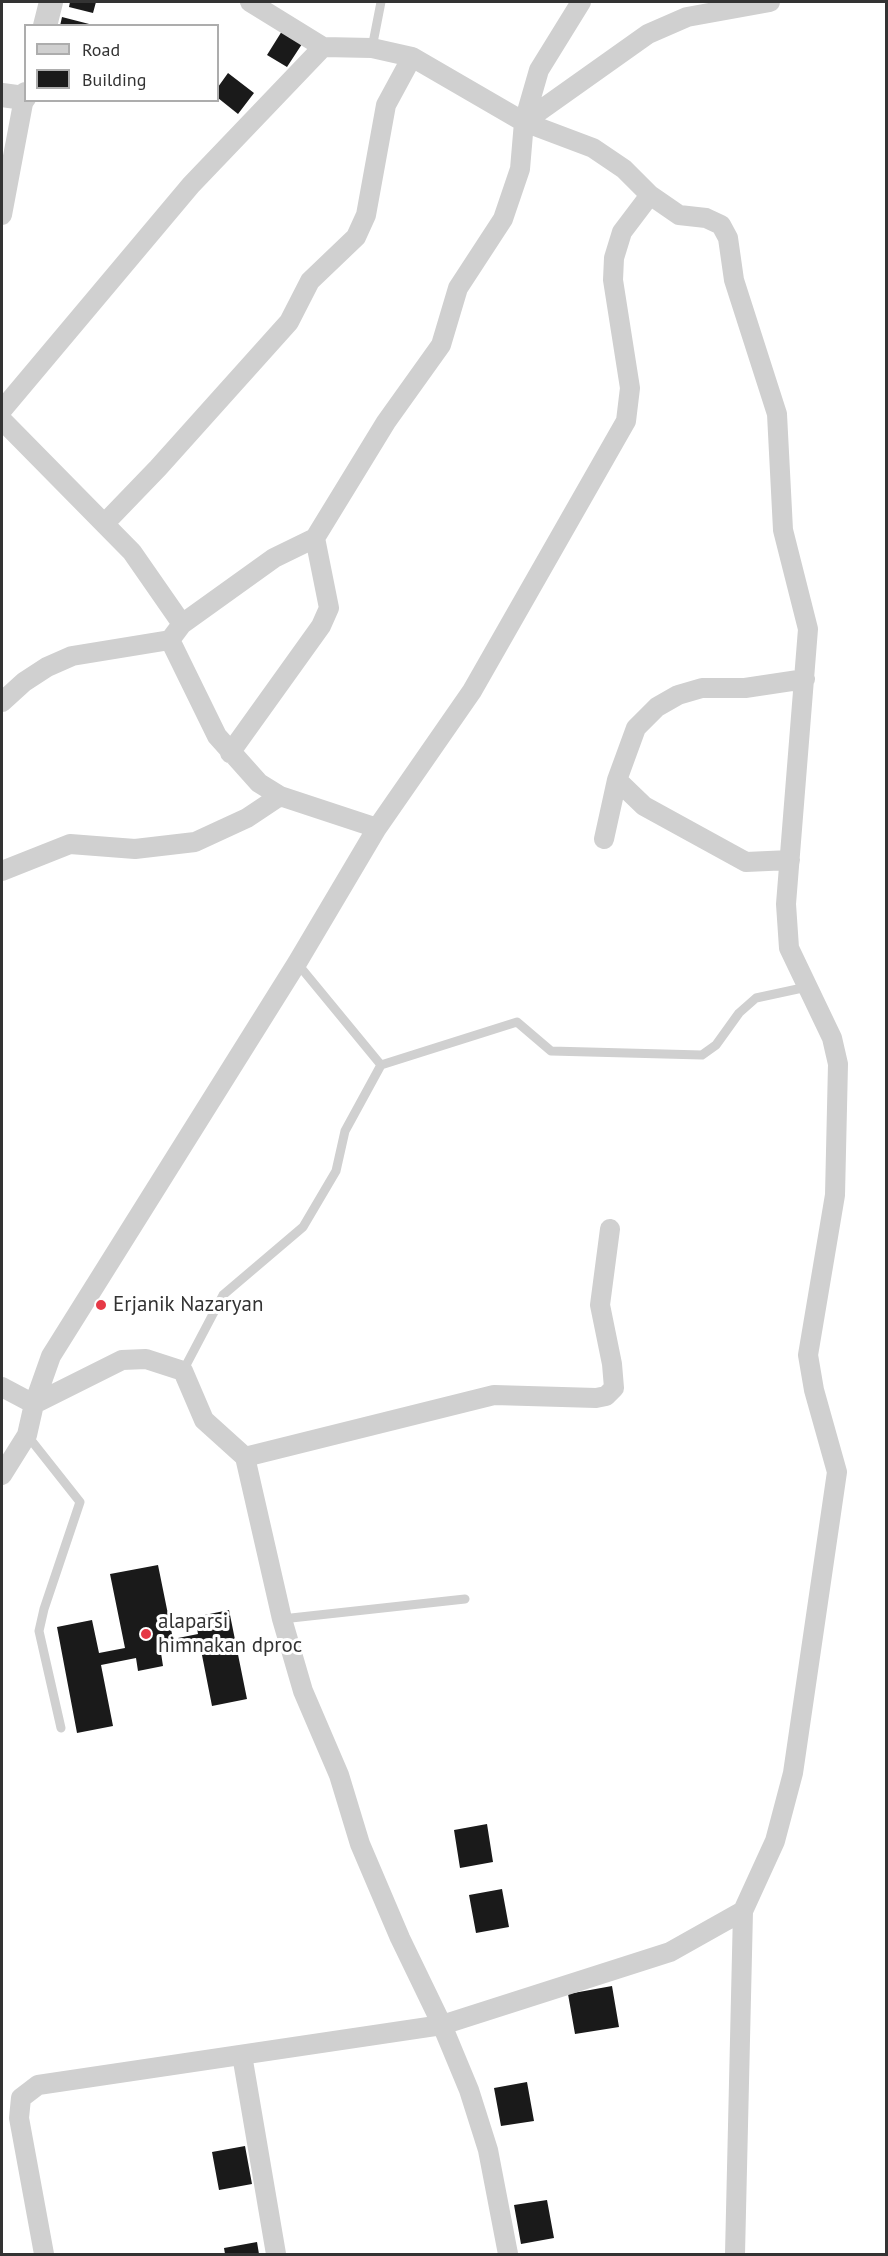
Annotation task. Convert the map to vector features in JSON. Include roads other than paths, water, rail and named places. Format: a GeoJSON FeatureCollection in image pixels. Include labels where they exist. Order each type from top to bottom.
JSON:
{"type":"FeatureCollection","features":[{"type":"Feature","properties":{"kind":"street"},"geometry":{"type":"LineString","coordinates":[[46,24],[51,2]]}},
{"type":"Feature","properties":{"kind":"street"},"geometry":{"type":"LineString","coordinates":[[250,2],[323,47],[372,48],[412,57],[524,122],[593,148],[624,169],[650,195],[679,215],[706,218],[721,225],[728,238],[735,280],[777,414],[783,530],[808,629],[786,904],[789,948],[832,1038],[838,1064],[835,1195],[808,1355],[814,1390],[837,1472],[793,1773],[775,1841],[743,1911],[735,2254]]}},
{"type":"Feature","properties":{"kind":"street"},"geometry":{"type":"LineString","coordinates":[[2,702],[24,682],[47,667],[72,656],[176,632],[274,558],[315,538],[386,422],[441,345],[458,288],[503,219],[520,169],[524,122],[539,70],[581,2]]}},
{"type":"Feature","properties":{"kind":"street"},"geometry":{"type":"LineString","coordinates":[[524,122],[648,34],[687,17],[770,2]]}},
{"type":"Feature","properties":{"kind":"street"},"geometry":{"type":"LineString","coordinates":[[2,410],[191,185],[323,47]]}},
{"type":"Feature","properties":{"kind":"street"},"geometry":{"type":"LineString","coordinates":[[105,523],[158,468],[289,322],[310,281],[356,237],[366,216],[386,105],[412,57]]}},
{"type":"Feature","properties":{"kind":"street"},"geometry":{"type":"LineString","coordinates":[[2,215],[17,96]]}},
{"type":"Feature","properties":{"kind":"street"},"geometry":{"type":"LineString","coordinates":[[2,1475],[27,1435],[34,1404],[51,1356],[297,963],[377,828],[471,692],[626,421],[630,388],[613,280],[614,258],[622,232],[650,195]]}},
{"type":"Feature","properties":{"kind":"street"},"geometry":{"type":"LineString","coordinates":[[2,420],[132,552],[176,632],[218,736],[230,753],[259,783],[280,796],[377,828]]}},
{"type":"Feature","properties":{"kind":"street"},"geometry":{"type":"LineString","coordinates":[[230,753],[321,626],[329,608],[315,538]]}},
{"type":"Feature","properties":{"kind":"street"},"geometry":{"type":"LineString","coordinates":[[604,839],[617,780],[636,729],[657,708],[678,695],[702,688],[745,688],[805,679]]}},
{"type":"Feature","properties":{"kind":"street"},"geometry":{"type":"LineString","coordinates":[[617,780],[644,806],[746,862],[790,860]]}},
{"type":"Feature","properties":{"kind":"street"},"geometry":{"type":"LineString","coordinates":[[2,871],[70,844],[135,849],[195,842],[247,818],[280,796]]}},
{"type":"Feature","properties":{"kind":"street"},"geometry":{"type":"LineString","coordinates":[[245,1457],[494,1395],[596,1398],[606,1395],[614,1388],[612,1364],[600,1305],[610,1229]]}},
{"type":"Feature","properties":{"kind":"street"},"geometry":{"type":"LineString","coordinates":[[34,1404],[122,1360],[146,1359],[183,1371],[204,1420],[245,1457],[282,1619],[303,1691],[339,1775],[360,1844],[469,2090],[488,2150],[508,2254]]}},
{"type":"Feature","properties":{"kind":"street"},"geometry":{"type":"LineString","coordinates":[[2,1387],[34,1404]]}},
{"type":"Feature","properties":{"kind":"street"},"geometry":{"type":"LineString","coordinates":[[44,2254],[19,2118],[21,2098],[38,2085],[442,2025],[670,1952],[743,1911]]}},
{"type":"Feature","properties":{"kind":"street"},"geometry":{"type":"LineString","coordinates":[[242,2055],[276,2254]]}},
{"type":"Feature","properties":{"kind":"lane"},"geometry":{"type":"LineString","coordinates":[[372,48],[381,2]]}},
{"type":"Feature","properties":{"kind":"lane"},"geometry":{"type":"LineString","coordinates":[[297,963],[381,1065]]}},
{"type":"Feature","properties":{"kind":"lane"},"geometry":{"type":"LineString","coordinates":[[183,1371],[223,1295],[303,1227],[336,1171],[345,1131],[381,1065],[517,1022],[551,1051],[702,1055],[716,1045],[739,1013],[756,998],[807,987]]}},
{"type":"Feature","properties":{"kind":"lane"},"geometry":{"type":"LineString","coordinates":[[27,1435],[80,1502],[44,1609],[39,1631],[61,1728]]}},
{"type":"Feature","properties":{"kind":"lane"},"geometry":{"type":"LineString","coordinates":[[282,1619],[465,1599]]}},
{"type":"Feature","properties":{"kind":"place","name":"Erjanik Nazaryan"},"geometry":{"type":"Point","coordinates":[101,1305]}},
{"type":"Feature","properties":{"kind":"place","name":"alaparsi himnakan dproc"},"geometry":{"type":"Point","coordinates":[146,1634]}}]}
